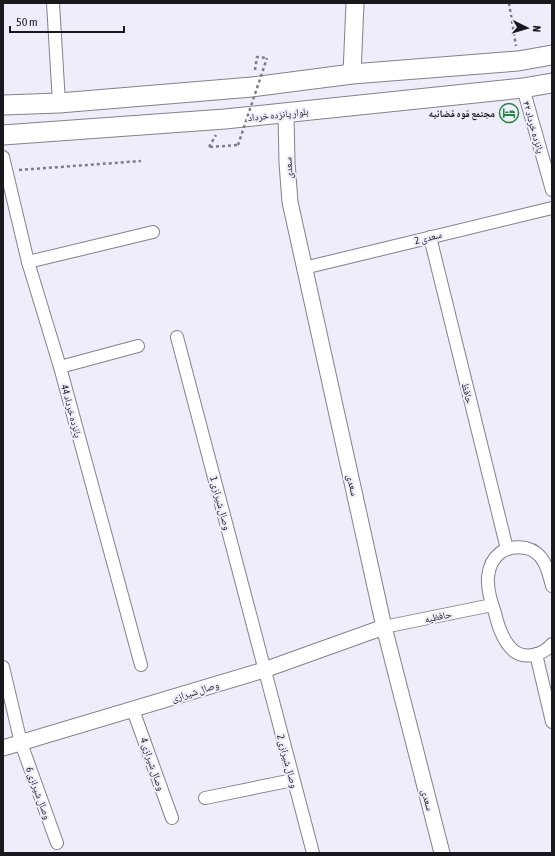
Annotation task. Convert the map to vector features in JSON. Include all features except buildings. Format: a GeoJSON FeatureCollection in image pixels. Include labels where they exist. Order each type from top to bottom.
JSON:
{"type":"FeatureCollection","features":[{"type":"Feature","properties":{"kind":"main road"},"geometry":{"type":"LineString","coordinates":[[352,74],[355,3]]}},
{"type":"Feature","properties":{"kind":"main road"},"geometry":{"type":"LineString","coordinates":[[3,105],[59,103],[252,87],[352,74],[518,61],[552,55]]}},
{"type":"Feature","properties":{"kind":"main road","name":"بلوار پانزده خرداد"},"geometry":{"type":"LineString","coordinates":[[3,135],[225,119],[523,88],[552,83]]}},
{"type":"Feature","properties":{"kind":"street"},"geometry":{"type":"LineString","coordinates":[[52,3],[59,103]]}},
{"type":"Feature","properties":{"kind":"street","name":"پانزده خرداد ۴۲"},"geometry":{"type":"LineString","coordinates":[[523,88],[552,190]]}},
{"type":"Feature","properties":{"kind":"street","name":"سعدی"},"geometry":{"type":"LineString","coordinates":[[286,113],[287,163],[290,202],[384,627],[442,853]]}},
{"type":"Feature","properties":{"kind":"street","name":"پانزده خرداد 44"},"geometry":{"type":"LineString","coordinates":[[3,157],[28,262],[60,367],[141,665]]}},
{"type":"Feature","properties":{"kind":"street","name":"سعدی 2"},"geometry":{"type":"LineString","coordinates":[[304,268],[552,208]]}},
{"type":"Feature","properties":{"kind":"street"},"geometry":{"type":"LineString","coordinates":[[28,262],[153,232]]}},
{"type":"Feature","properties":{"kind":"street","name":"حافظ"},"geometry":{"type":"LineString","coordinates":[[430,237],[507,549]]}},
{"type":"Feature","properties":{"kind":"street","name":"وصال شیرازی 1"},"geometry":{"type":"LineString","coordinates":[[177,337],[264,670]]}},
{"type":"Feature","properties":{"kind":"street"},"geometry":{"type":"LineString","coordinates":[[60,367],[138,346]]}},
{"type":"Feature","properties":{"kind":"street"},"geometry":{"type":"LineString","coordinates":[[552,586],[549,573],[542,558],[533,550],[519,547],[507,549],[496,555],[488,577],[492,605],[499,628],[505,641],[514,652],[526,656],[536,654],[547,650],[552,644]]}},
{"type":"Feature","properties":{"kind":"street","name":"حافظیه"},"geometry":{"type":"LineString","coordinates":[[384,627],[492,605]]}},
{"type":"Feature","properties":{"kind":"street","name":"وصال شیرازی"},"geometry":{"type":"LineString","coordinates":[[3,748],[264,670],[384,627]]}},
{"type":"Feature","properties":{"kind":"street"},"geometry":{"type":"LineString","coordinates":[[536,654],[552,722]]}},
{"type":"Feature","properties":{"kind":"street","name":"وصال شیرازی 6"},"geometry":{"type":"LineString","coordinates":[[3,668],[21,743],[57,844]]}},
{"type":"Feature","properties":{"kind":"street","name":"وصال شیرازی 2"},"geometry":{"type":"LineString","coordinates":[[264,670],[312,853]]}},
{"type":"Feature","properties":{"kind":"street","name":"وصال شیرازی 4"},"geometry":{"type":"LineString","coordinates":[[134,710],[172,818]]}},
{"type":"Feature","properties":{"kind":"street"},"geometry":{"type":"LineString","coordinates":[[205,798],[293,780]]}},
{"type":"Feature","properties":{"kind":"path"},"geometry":{"type":"LineString","coordinates":[[509,3],[518,61]]}},
{"type":"Feature","properties":{"kind":"path"},"geometry":{"type":"LineString","coordinates":[[209,147],[238,145],[267,58],[257,57],[256,64]]}},
{"type":"Feature","properties":{"kind":"path"},"geometry":{"type":"LineString","coordinates":[[7,170],[141,161]]}},
{"type":"Feature","properties":{"kind":"place","name":"مجتمع قوه قضائیه"},"geometry":{"type":"Point","coordinates":[509,113]}}]}
